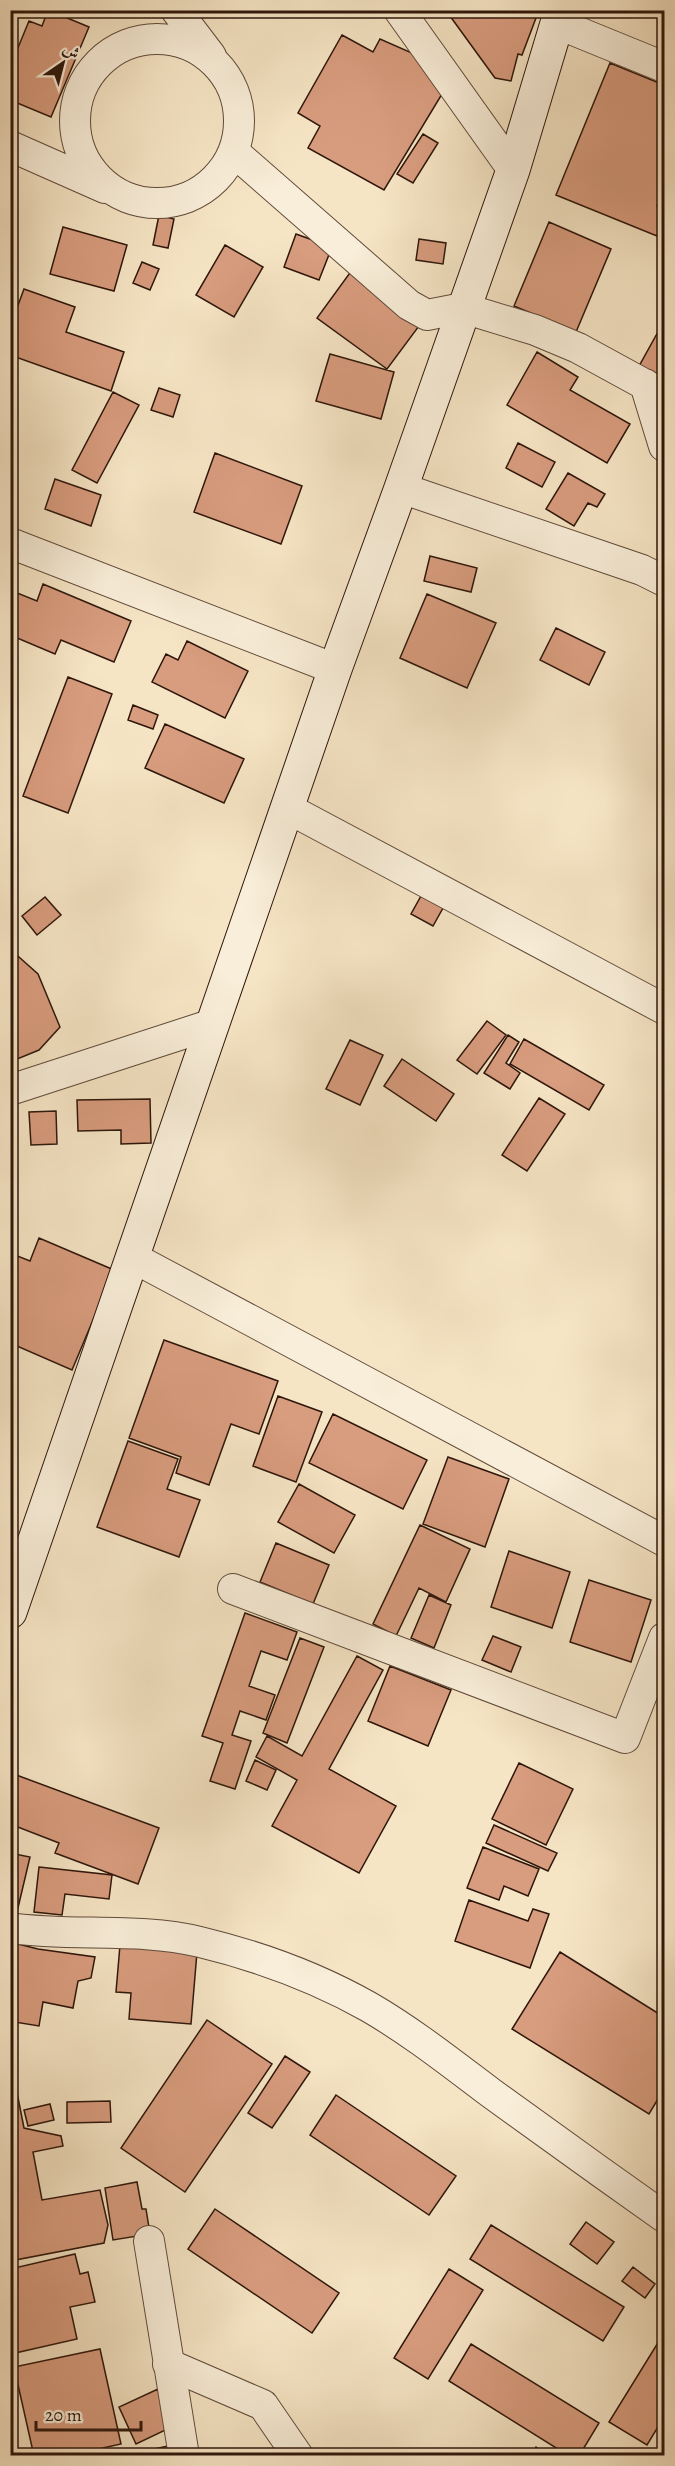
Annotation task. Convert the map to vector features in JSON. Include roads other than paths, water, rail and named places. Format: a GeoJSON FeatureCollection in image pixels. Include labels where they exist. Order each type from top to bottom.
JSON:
{"type":"FeatureCollection","features":[{"type":"Feature","properties":{"kind":"main road"},"geometry":{"type":"LineString","coordinates":[[10,1612],[335,669],[513,170],[558,17]]}},
{"type":"Feature","properties":{"kind":"street"},"geometry":{"type":"LineString","coordinates":[[10,146],[144,203],[172,203],[199,193],[219,176],[234,152],[240,124],[236,95],[222,70],[176,10]]}},
{"type":"Feature","properties":{"kind":"street"},"geometry":{"type":"LineString","coordinates":[[399,10],[513,170]]}},
{"type":"Feature","properties":{"kind":"street"},"geometry":{"type":"LineString","coordinates":[[558,17],[664,67]]}},
{"type":"Feature","properties":{"kind":"street"},"geometry":{"type":"LineString","coordinates":[[116,193],[91,171],[78,145],[74,117],[81,89],[96,65],[119,48],[147,39],[176,41],[193,48],[202,52],[222,70]]}},
{"type":"Feature","properties":{"kind":"street"},"geometry":{"type":"LineString","coordinates":[[234,152],[409,305],[427,315],[463,308],[535,330],[655,390],[664,446]]}},
{"type":"Feature","properties":{"kind":"street"},"geometry":{"type":"LineString","coordinates":[[401,488],[642,570],[664,581]]}},
{"type":"Feature","properties":{"kind":"street"},"geometry":{"type":"LineString","coordinates":[[10,543],[335,669]]}},
{"type":"Feature","properties":{"kind":"street"},"geometry":{"type":"LineString","coordinates":[[287,807],[664,1009]]}},
{"type":"Feature","properties":{"kind":"street"},"geometry":{"type":"LineString","coordinates":[[10,1090],[213,1024]]}},
{"type":"Feature","properties":{"kind":"street"},"geometry":{"type":"LineString","coordinates":[[132,1257],[664,1541]]}},
{"type":"Feature","properties":{"kind":"street"},"geometry":{"type":"LineString","coordinates":[[233,1589],[625,1738],[664,1638]]}},
{"type":"Feature","properties":{"kind":"street"},"geometry":{"type":"LineString","coordinates":[[10,1928],[36,1932],[146,1934],[198,1941],[300,1973],[369,2007],[420,2040],[664,2217]]}},
{"type":"Feature","properties":{"kind":"street"},"geometry":{"type":"LineString","coordinates":[[149,2241],[184,2456]]}},
{"type":"Feature","properties":{"kind":"street"},"geometry":{"type":"LineString","coordinates":[[168,2364],[263,2405],[298,2456]]}}]}
